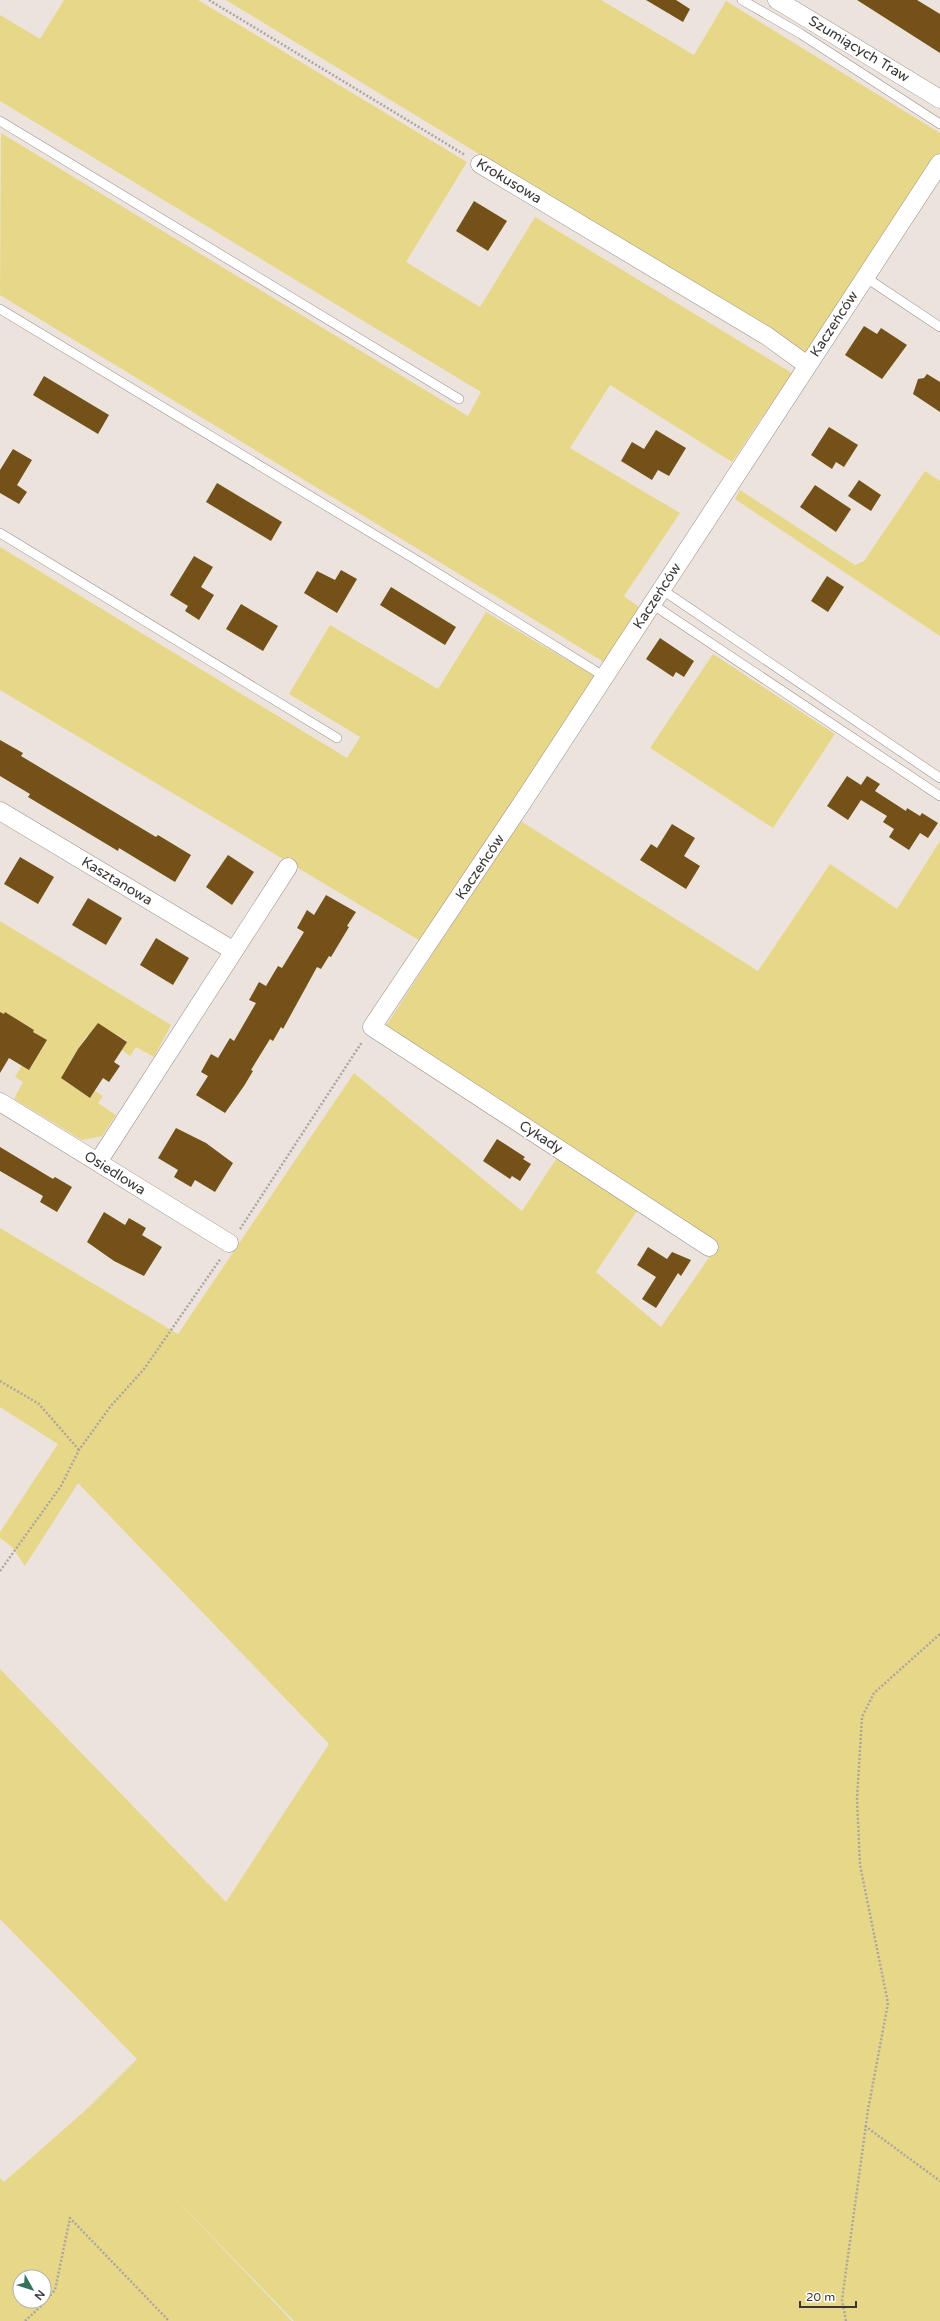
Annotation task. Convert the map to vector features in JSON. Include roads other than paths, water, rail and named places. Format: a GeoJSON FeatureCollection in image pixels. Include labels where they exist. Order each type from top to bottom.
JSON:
{"type":"FeatureCollection","features":[{"type":"Feature","properties":{"kind":"street","name":"Szumiących Traw"},"geometry":{"type":"LineString","coordinates":[[778,0],[940,99]]}},
{"type":"Feature","properties":{"kind":"street","name":"Kaczeńców"},"geometry":{"type":"LineString","coordinates":[[372,1027],[605,677],[807,364],[940,163]]}},
{"type":"Feature","properties":{"kind":"street","name":"Krokusowa"},"geometry":{"type":"LineString","coordinates":[[480,164],[768,336],[807,364]]}},
{"type":"Feature","properties":{"kind":"street","name":"Kasztanowa"},"geometry":{"type":"LineString","coordinates":[[0,811],[234,951]]}},
{"type":"Feature","properties":{"kind":"street"},"geometry":{"type":"LineString","coordinates":[[98,1162],[288,867]]}},
{"type":"Feature","properties":{"kind":"street","name":"Cykady"},"geometry":{"type":"LineString","coordinates":[[372,1027],[709,1247]]}},
{"type":"Feature","properties":{"kind":"street","name":"Osiedlowa"},"geometry":{"type":"LineString","coordinates":[[0,1102],[229,1243]]}},
{"type":"Feature","properties":{"kind":"lane"},"geometry":{"type":"LineString","coordinates":[[742,0],[801,34],[940,124]]}},
{"type":"Feature","properties":{"kind":"lane"},"geometry":{"type":"LineString","coordinates":[[0,122],[459,400]]}},
{"type":"Feature","properties":{"kind":"lane"},"geometry":{"type":"LineString","coordinates":[[865,277],[940,327]]}},
{"type":"Feature","properties":{"kind":"lane"},"geometry":{"type":"LineString","coordinates":[[0,309],[400,550],[605,677]]}},
{"type":"Feature","properties":{"kind":"lane"},"geometry":{"type":"LineString","coordinates":[[0,533],[337,738]]}},
{"type":"Feature","properties":{"kind":"lane"},"geometry":{"type":"LineString","coordinates":[[657,596],[940,778]]}},
{"type":"Feature","properties":{"kind":"lane"},"geometry":{"type":"LineString","coordinates":[[657,596],[940,796]]}}]}
